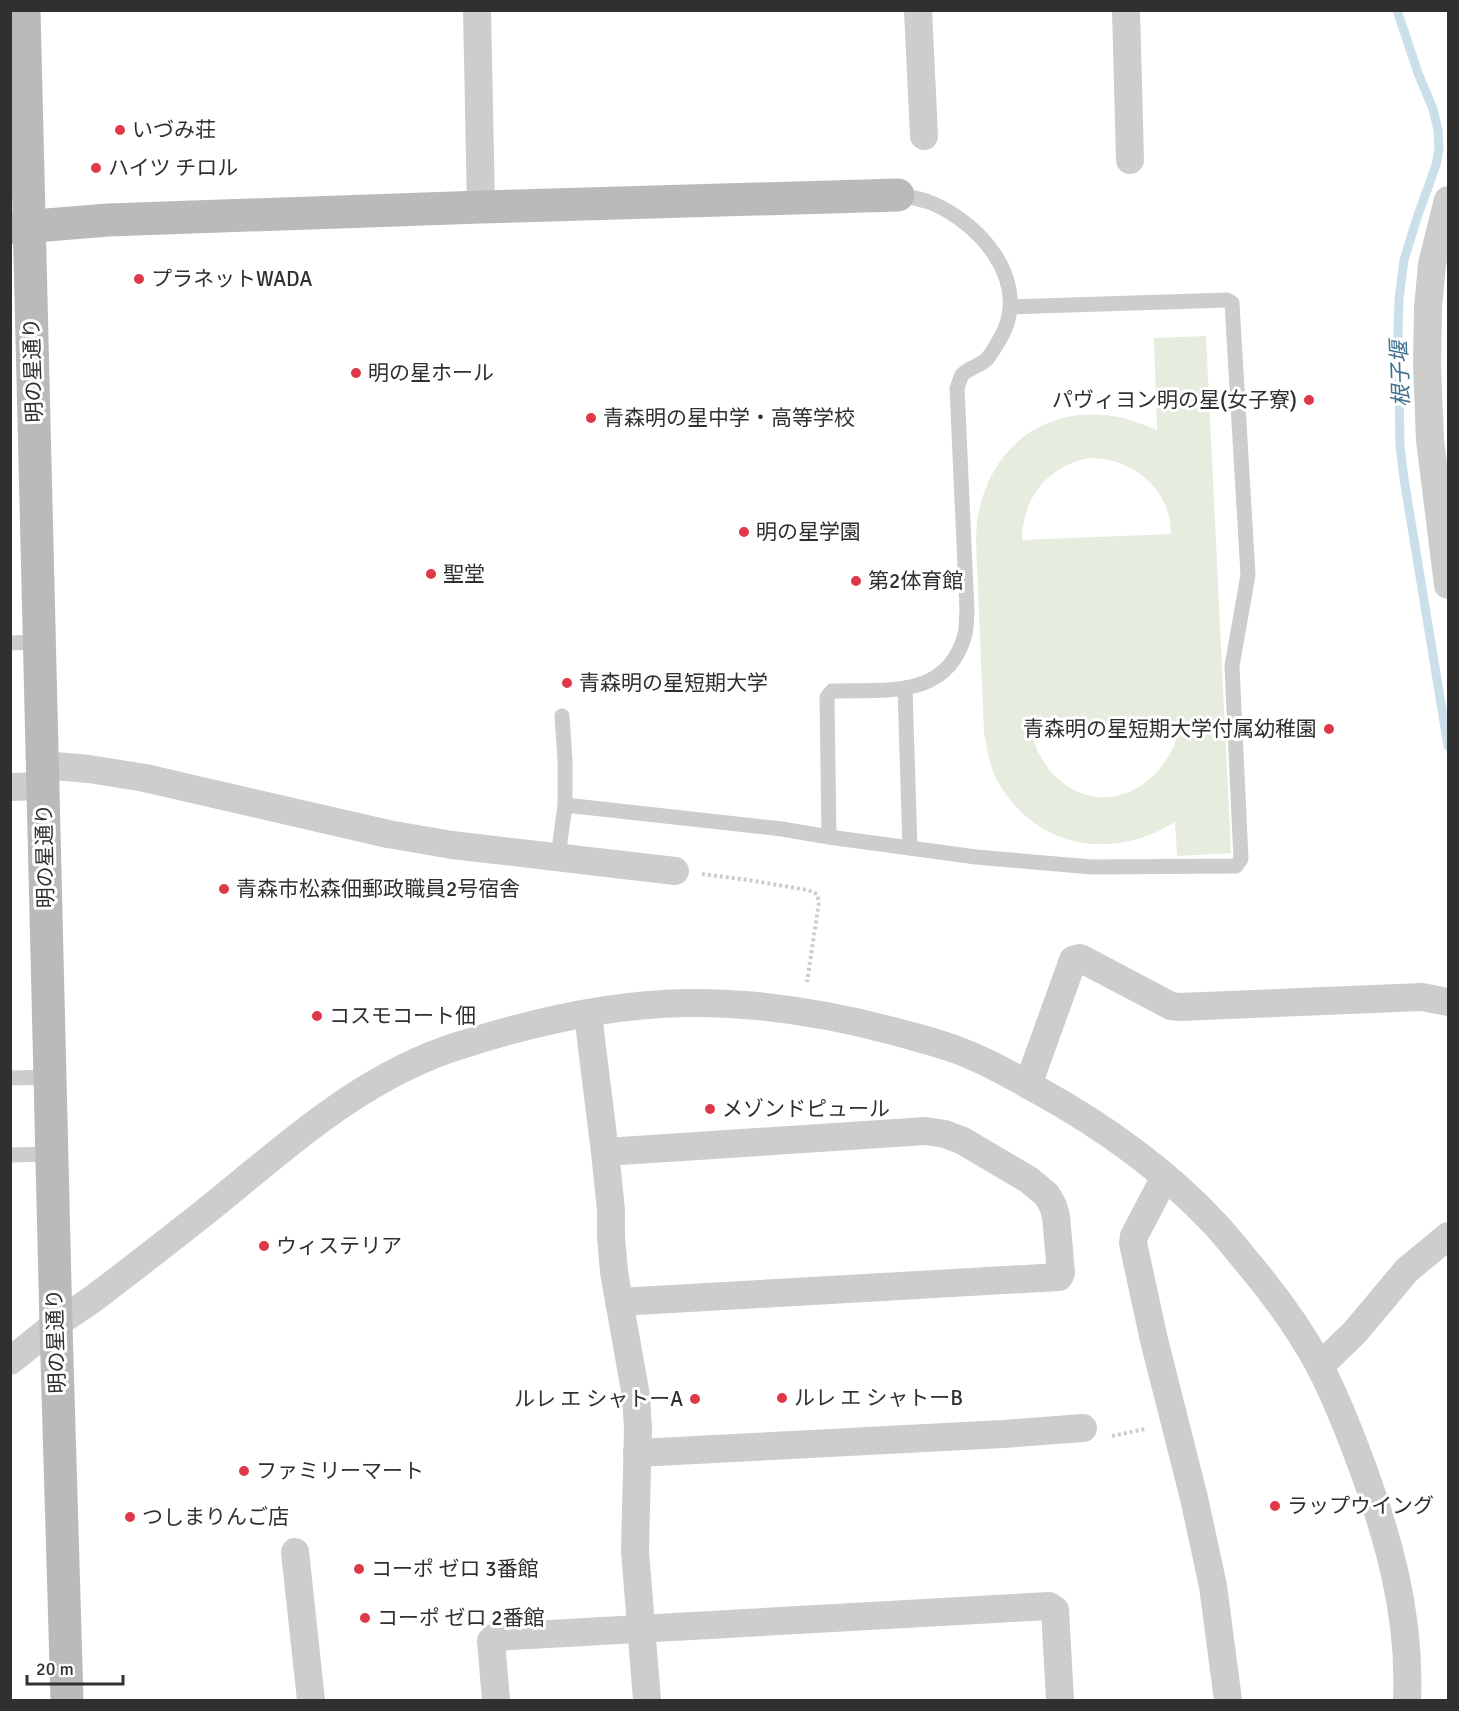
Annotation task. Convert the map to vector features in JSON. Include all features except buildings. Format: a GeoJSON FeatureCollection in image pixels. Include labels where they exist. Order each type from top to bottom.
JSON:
{"type":"FeatureCollection","features":[{"type":"Feature","properties":{"kind":"street","name":"明の星通り"},"geometry":{"type":"LineString","coordinates":[[24,10],[20,227],[25,643],[43,775],[67,1701]]}},
{"type":"Feature","properties":{"kind":"street"},"geometry":{"type":"LineString","coordinates":[[477,10],[481,207]]}},
{"type":"Feature","properties":{"kind":"street"},"geometry":{"type":"LineString","coordinates":[[918,10],[924,136]]}},
{"type":"Feature","properties":{"kind":"street"},"geometry":{"type":"LineString","coordinates":[[1126,10],[1130,160]]}},
{"type":"Feature","properties":{"kind":"street"},"geometry":{"type":"LineString","coordinates":[[20,227],[108,220],[898,195]]}},
{"type":"Feature","properties":{"kind":"street"},"geometry":{"type":"LineString","coordinates":[[1449,200],[1444,236],[1432,264],[1429,286],[1438,401],[1433,471],[1449,585]]}},
{"type":"Feature","properties":{"kind":"street"},"geometry":{"type":"LineString","coordinates":[[10,787],[43,775],[89,769],[145,778],[399,836],[452,845],[675,870]]}},
{"type":"Feature","properties":{"kind":"street"},"geometry":{"type":"LineString","coordinates":[[1028,1085],[1073,960],[1080,958],[1171,1006],[1179,1007],[1422,997],[1449,1002]]}},
{"type":"Feature","properties":{"kind":"street"},"geometry":{"type":"LineString","coordinates":[[10,1361],[102,1293],[323,1117],[367,1088],[426,1057],[546,1022],[627,1008],[685,1003],[749,1005],[802,1011],[878,1027],[955,1049],[994,1066],[1100,1127],[1165,1178],[1216,1226],[1269,1289],[1320,1366],[1357,1453],[1394,1564],[1407,1647],[1407,1701]]}},
{"type":"Feature","properties":{"kind":"street"},"geometry":{"type":"LineString","coordinates":[[588,1015],[611,1210],[613,1260],[636,1396],[638,1454],[634,1524],[647,1701]]}},
{"type":"Feature","properties":{"kind":"street"},"geometry":{"type":"LineString","coordinates":[[605,1152],[926,1131],[945,1134],[963,1141],[1029,1180],[1047,1195],[1056,1216],[1061,1272],[1059,1277],[619,1302]]}},
{"type":"Feature","properties":{"kind":"street"},"geometry":{"type":"LineString","coordinates":[[1165,1178],[1134,1236],[1133,1243],[1213,1586],[1228,1701]]}},
{"type":"Feature","properties":{"kind":"street"},"geometry":{"type":"LineString","coordinates":[[1320,1366],[1356,1332],[1407,1270],[1449,1236]]}},
{"type":"Feature","properties":{"kind":"street"},"geometry":{"type":"LineString","coordinates":[[638,1454],[1083,1428]]}},
{"type":"Feature","properties":{"kind":"street"},"geometry":{"type":"LineString","coordinates":[[295,1552],[311,1701]]}},
{"type":"Feature","properties":{"kind":"street"},"geometry":{"type":"LineString","coordinates":[[496,1701],[491,1641],[495,1637],[1049,1606],[1055,1610],[1060,1701]]}},
{"type":"Feature","properties":{"kind":"lane"},"geometry":{"type":"LineString","coordinates":[[829,837],[827,697],[832,691],[910,688],[929,682],[944,672],[957,655],[965,633],[967,611],[957,388],[962,374],[987,359],[1005,329],[1010,307],[1009,287],[1005,273],[992,251],[973,230],[949,212],[932,203],[898,195]]}},
{"type":"Feature","properties":{"kind":"lane"},"geometry":{"type":"LineString","coordinates":[[565,805],[782,830],[976,857],[1092,867],[1236,866],[1241,859],[1232,666],[1248,575],[1232,303],[1227,300],[1010,307]]}},
{"type":"Feature","properties":{"kind":"lane"},"geometry":{"type":"LineString","coordinates":[[905,688],[910,848]]}},
{"type":"Feature","properties":{"kind":"lane"},"geometry":{"type":"LineString","coordinates":[[558,857],[565,805],[562,716]]}},
{"type":"Feature","properties":{"kind":"lane"},"geometry":{"type":"LineString","coordinates":[[10,1078],[50,1077]]}},
{"type":"Feature","properties":{"kind":"lane"},"geometry":{"type":"LineString","coordinates":[[10,1155],[52,1154]]}},
{"type":"Feature","properties":{"kind":"path"},"geometry":{"type":"LineString","coordinates":[[675,870],[808,890],[817,894],[819,902],[802,1011]]}},
{"type":"Feature","properties":{"kind":"path"},"geometry":{"type":"LineString","coordinates":[[1083,1428],[1096,1435],[1109,1436],[1174,1424]]}},
{"type":"Feature","properties":{"kind":"shaded area"},"geometry":{"type":"Polygon","coordinates":[[[1206,336],[1231,853],[1177,856],[1175,822],[1151,834],[1126,842],[1101,844],[1076,842],[1053,834],[1032,821],[1013,803],[997,780],[990,762],[984,732],[976,541],[978,514],[985,490],[996,467],[1011,448],[1030,433],[1052,421],[1076,415],[1104,415],[1124,418],[1157,430],[1154,338],[1206,336]],[[1089,458],[1061,468],[1040,486],[1027,511],[1022,540],[1171,534],[1164,503],[1146,479],[1120,463],[1089,458]],[[1179,721],[1029,726],[1039,754],[1057,778],[1070,788],[1099,797],[1128,792],[1153,776],[1173,748],[1179,721]]]}},
{"type":"Feature","properties":{"kind":"waterway","name":"根子堰"},"geometry":{"type":"LineString","coordinates":[[1397,10],[1433,109],[1438,130],[1439,148],[1436,165],[1404,260],[1398,332],[1400,446],[1448,746]]}},
{"type":"Feature","properties":{"kind":"place","name":"いづみ荘"},"geometry":{"type":"Point","coordinates":[120,130]}},
{"type":"Feature","properties":{"kind":"place","name":"ハイツ チロル"},"geometry":{"type":"Point","coordinates":[96,168]}},
{"type":"Feature","properties":{"kind":"place","name":"プラネットWADA"},"geometry":{"type":"Point","coordinates":[139,279]}},
{"type":"Feature","properties":{"kind":"place","name":"明の星ホール"},"geometry":{"type":"Point","coordinates":[356,373]}},
{"type":"Feature","properties":{"kind":"place","name":"パヴィヨン明の星(女子寮)"},"geometry":{"type":"Point","coordinates":[1309,400]}},
{"type":"Feature","properties":{"kind":"place","name":"青森明の星中学・高等学校"},"geometry":{"type":"Point","coordinates":[591,418]}},
{"type":"Feature","properties":{"kind":"place","name":"明の星学園"},"geometry":{"type":"Point","coordinates":[744,532]}},
{"type":"Feature","properties":{"kind":"place","name":"聖堂"},"geometry":{"type":"Point","coordinates":[431,574]}},
{"type":"Feature","properties":{"kind":"place","name":"第2体育館"},"geometry":{"type":"Point","coordinates":[856,581]}},
{"type":"Feature","properties":{"kind":"place","name":"青森明の星短期大学"},"geometry":{"type":"Point","coordinates":[567,683]}},
{"type":"Feature","properties":{"kind":"place","name":"青森明の星短期大学付属幼稚園"},"geometry":{"type":"Point","coordinates":[1329,729]}},
{"type":"Feature","properties":{"kind":"place","name":"青森市松森佃郵政職員2号宿舎"},"geometry":{"type":"Point","coordinates":[224,889]}},
{"type":"Feature","properties":{"kind":"place","name":"コスモコート佃"},"geometry":{"type":"Point","coordinates":[317,1016]}},
{"type":"Feature","properties":{"kind":"place","name":"メゾンドピュール"},"geometry":{"type":"Point","coordinates":[710,1109]}},
{"type":"Feature","properties":{"kind":"place","name":"ウィステリア"},"geometry":{"type":"Point","coordinates":[264,1246]}},
{"type":"Feature","properties":{"kind":"place","name":"ルレ エ シャトーB"},"geometry":{"type":"Point","coordinates":[782,1398]}},
{"type":"Feature","properties":{"kind":"place","name":"ルレ エ シャトーA"},"geometry":{"type":"Point","coordinates":[695,1399]}},
{"type":"Feature","properties":{"kind":"place","name":"ファミリーマート"},"geometry":{"type":"Point","coordinates":[244,1471]}},
{"type":"Feature","properties":{"kind":"place","name":"ラップウイング"},"geometry":{"type":"Point","coordinates":[1275,1506]}},
{"type":"Feature","properties":{"kind":"place","name":"つしまりんご店"},"geometry":{"type":"Point","coordinates":[130,1517]}},
{"type":"Feature","properties":{"kind":"place","name":"コーポ ゼロ 3番館"},"geometry":{"type":"Point","coordinates":[359,1569]}},
{"type":"Feature","properties":{"kind":"place","name":"コーポ ゼロ 2番館"},"geometry":{"type":"Point","coordinates":[365,1618]}}]}
